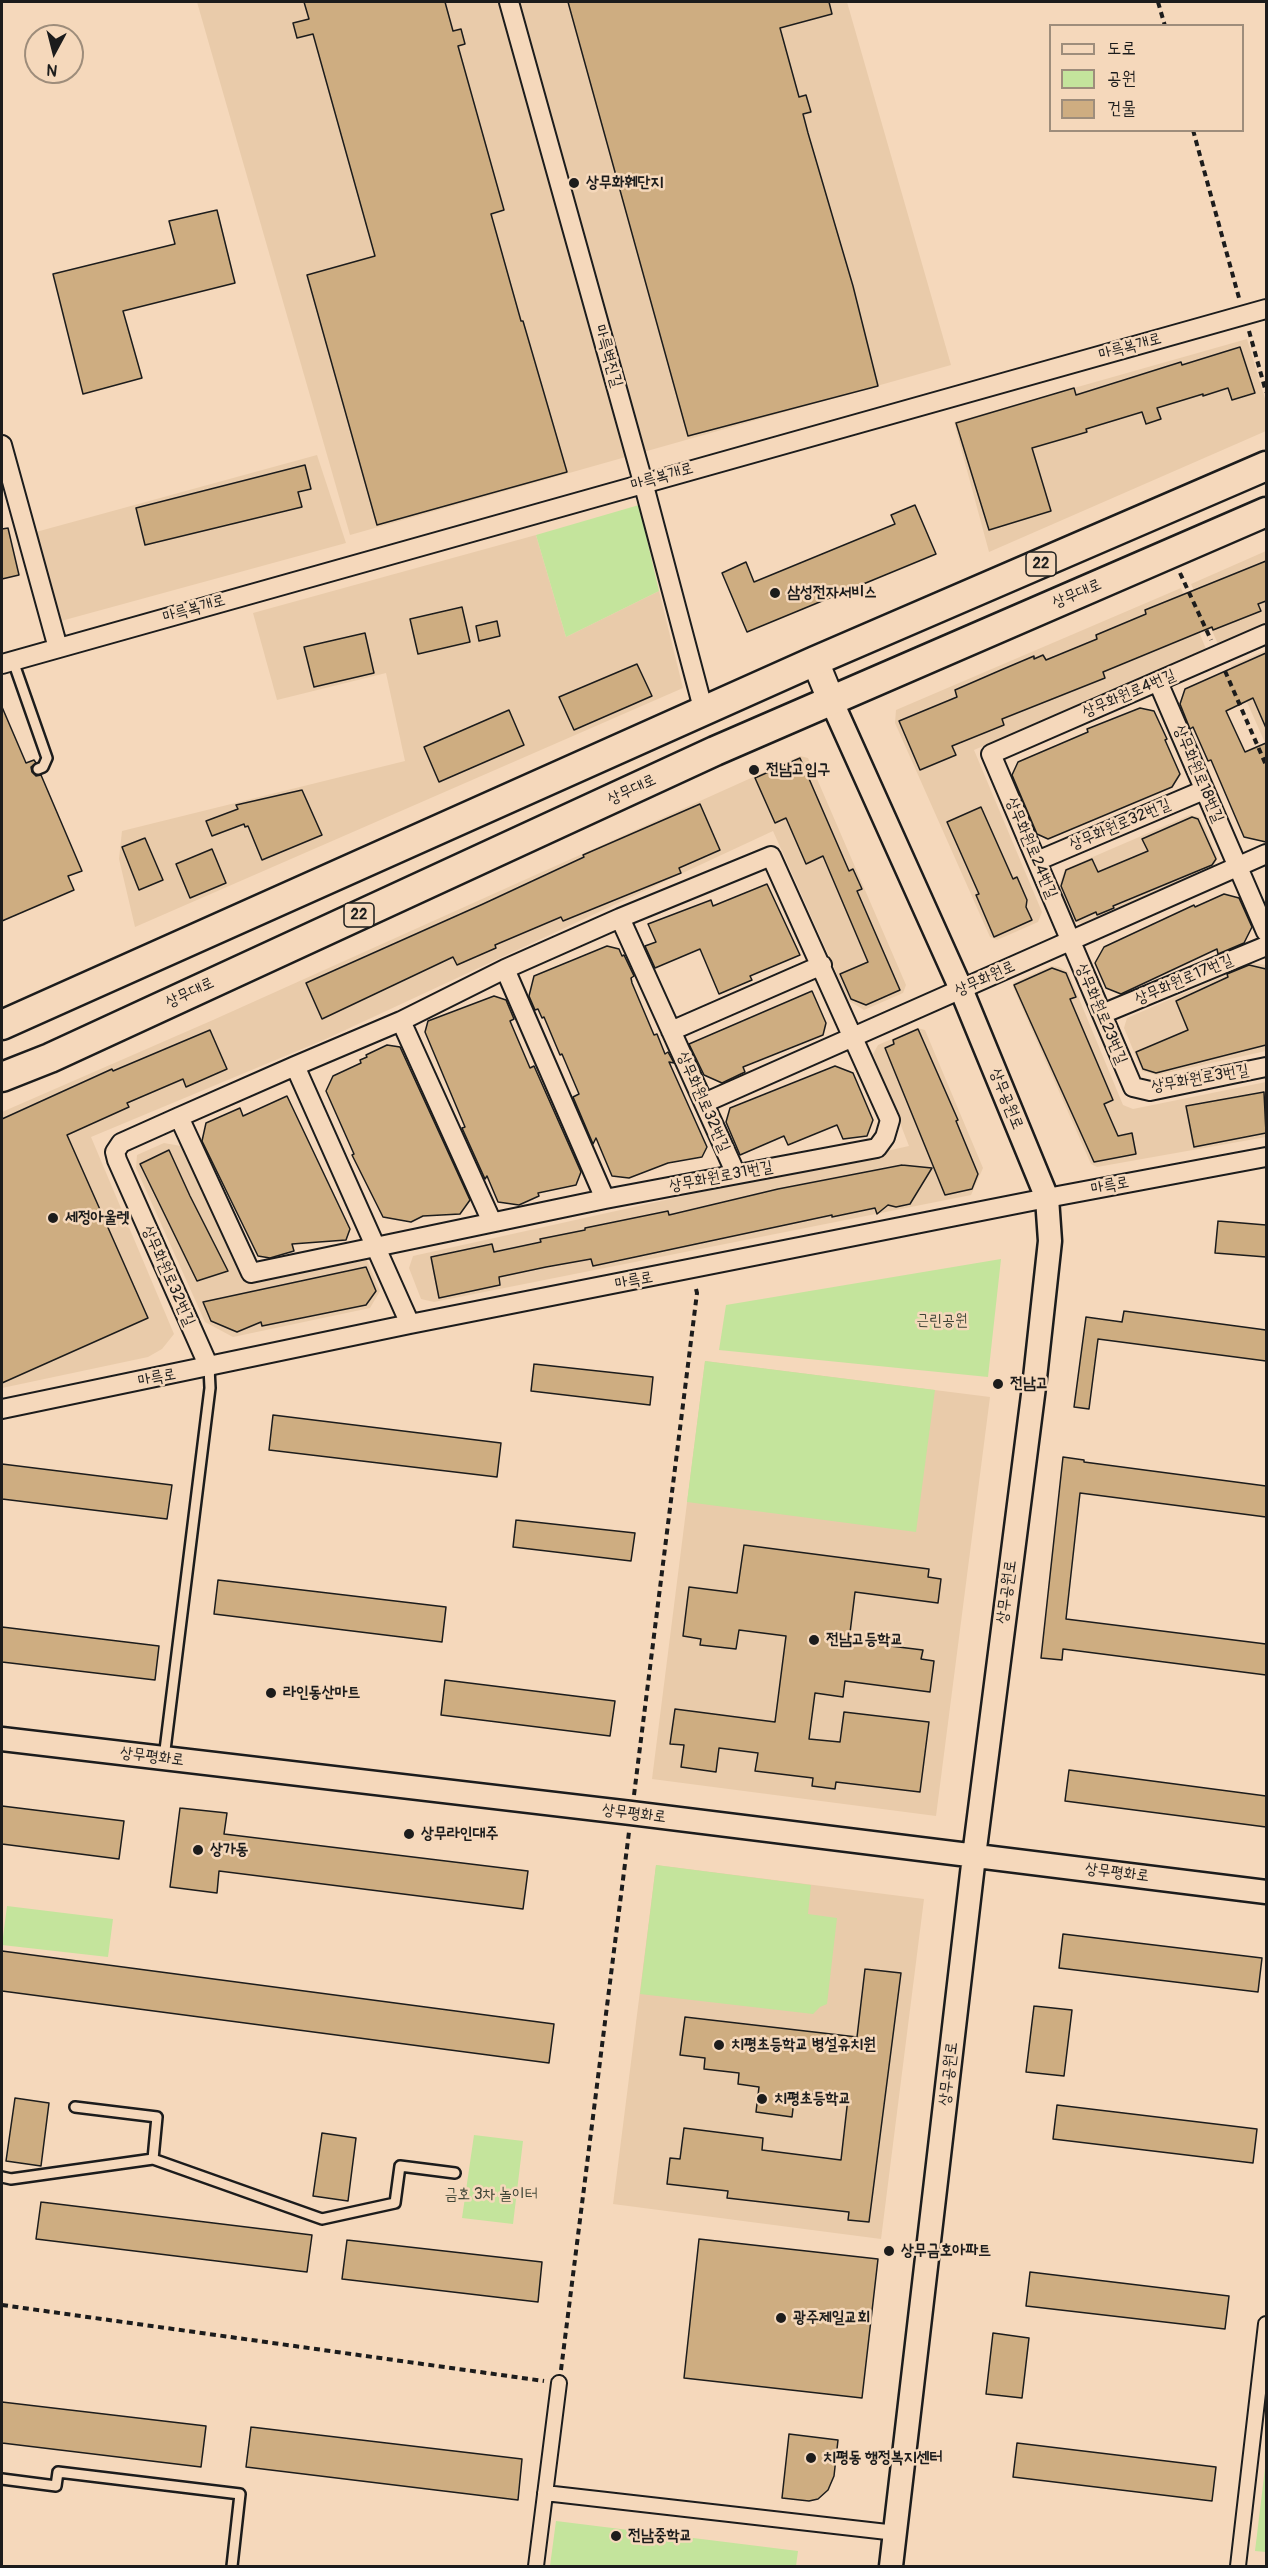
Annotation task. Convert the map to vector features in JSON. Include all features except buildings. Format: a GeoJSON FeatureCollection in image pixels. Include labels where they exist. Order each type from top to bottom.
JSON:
{"type":"FeatureCollection","features":[{"type":"Feature","properties":{"kind":"main road","name":"22"},"geometry":{"type":"LineString","coordinates":[[2,1025],[815,661],[1266,466]]}},
{"type":"Feature","properties":{"kind":"main road","name":"상무대로"},"geometry":{"type":"LineString","coordinates":[[2,1077],[50,1058],[715,751],[1266,512]]}},
{"type":"Feature","properties":{"kind":"main road","name":"상무공원로"},"geometry":{"type":"LineString","coordinates":[[815,661],[831,700]]}},
{"type":"Feature","properties":{"kind":"street","name":"마륵벽진길"},"geometry":{"type":"LineString","coordinates":[[509,2],[643,482],[704,712]]}},
{"type":"Feature","properties":{"kind":"street","name":"마륵복개로"},"geometry":{"type":"LineString","coordinates":[[7,662],[1266,309]]}},
{"type":"Feature","properties":{"kind":"street"},"geometry":{"type":"LineString","coordinates":[[2,445],[58,648]]}},
{"type":"Feature","properties":{"kind":"street","name":"상무화원로4번길"},"geometry":{"type":"LineString","coordinates":[[991,754],[1266,634]]}},
{"type":"Feature","properties":{"kind":"street","name":"상무화원로18번길"},"geometry":{"type":"LineString","coordinates":[[1158,682],[1238,867]]}},
{"type":"Feature","properties":{"kind":"street","name":"상무공원로"},"geometry":{"type":"LineString","coordinates":[[831,700],[961,989],[1047,1198],[1050,1241],[974,1856],[891,2566]]}},
{"type":"Feature","properties":{"kind":"street","name":"상무화원로24번길"},"geometry":{"type":"LineString","coordinates":[[991,754],[1070,941]]}},
{"type":"Feature","properties":{"kind":"street","name":"상무화원로32번길"},"geometry":{"type":"LineString","coordinates":[[1037,861],[1204,790]]}},
{"type":"Feature","properties":{"kind":"street","name":"상무화원로"},"geometry":{"type":"LineString","coordinates":[[704,1103],[1266,854]]}},
{"type":"Feature","properties":{"kind":"street","name":"상무화원로32번길"},"geometry":{"type":"LineString","coordinates":[[208,1367],[117,1160],[116,1152],[121,1143],[401,1021],[505,969],[620,918],[771,856]]}},
{"type":"Feature","properties":{"kind":"street","name":"상무화원로31번길"},"geometry":{"type":"LineString","coordinates":[[178,1117],[251,1273],[605,1198],[877,1148],[885,1137],[890,1120],[771,856]]}},
{"type":"Feature","properties":{"kind":"street"},"geometry":{"type":"LineString","coordinates":[[1238,867],[1266,932]]}},
{"type":"Feature","properties":{"kind":"street","name":"상무화원로32번길"},"geometry":{"type":"LineString","coordinates":[[620,918],[736,1173]]}},
{"type":"Feature","properties":{"kind":"street","name":"상무화원로23번길"},"geometry":{"type":"LineString","coordinates":[[1070,941],[1133,1087]]}},
{"type":"Feature","properties":{"kind":"street","name":"상무화원로17번길"},"geometry":{"type":"LineString","coordinates":[[1102,1014],[1266,946]]}},
{"type":"Feature","properties":{"kind":"street","name":"상무화원로32번길"},"geometry":{"type":"LineString","coordinates":[[671,1031],[822,965]]}},
{"type":"Feature","properties":{"kind":"street"},"geometry":{"type":"LineString","coordinates":[[505,969],[605,1198]]}},
{"type":"Feature","properties":{"kind":"street"},"geometry":{"type":"LineString","coordinates":[[401,1021],[492,1222]]}},
{"type":"Feature","properties":{"kind":"street"},"geometry":{"type":"LineString","coordinates":[[295,1066],[410,1324]]}},
{"type":"Feature","properties":{"kind":"street","name":"상무화원로3번길"},"geometry":{"type":"LineString","coordinates":[[1133,1087],[1150,1091],[1266,1067]]}},
{"type":"Feature","properties":{"kind":"street","name":"마륵로"},"geometry":{"type":"LineString","coordinates":[[2,1409],[410,1324],[1266,1157]]}},
{"type":"Feature","properties":{"kind":"street","name":"상무평화로"},"geometry":{"type":"LineString","coordinates":[[2,1739],[632,1813],[1266,1892]]}},
{"type":"Feature","properties":{"kind":"street"},"geometry":{"type":"LineString","coordinates":[[1238,2566],[1266,2324]]}},
{"type":"Feature","properties":{"kind":"street"},"geometry":{"type":"LineString","coordinates":[[536,2566],[559,2383]]}},
{"type":"Feature","properties":{"kind":"street"},"geometry":{"type":"LineString","coordinates":[[545,2493],[896,2533]]}},
{"type":"Feature","properties":{"kind":"lane"},"geometry":{"type":"LineString","coordinates":[[7,662],[47,758],[43,767],[38,769]]}},
{"type":"Feature","properties":{"kind":"lane"},"geometry":{"type":"LineString","coordinates":[[164,1758],[210,1388],[208,1367]]}},
{"type":"Feature","properties":{"kind":"lane"},"geometry":{"type":"LineString","coordinates":[[75,2108],[157,2117],[153,2159]]}},
{"type":"Feature","properties":{"kind":"lane"},"geometry":{"type":"LineString","coordinates":[[2,2177],[11,2179],[153,2159],[322,2218],[395,2203],[400,2166],[455,2173]]}},
{"type":"Feature","properties":{"kind":"lane"},"geometry":{"type":"LineString","coordinates":[[2,2479],[56,2486],[58,2472],[240,2494],[232,2566]]}},
{"type":"Feature","properties":{"kind":"path"},"geometry":{"type":"LineString","coordinates":[[1158,2],[1164,24]]}},
{"type":"Feature","properties":{"kind":"path"},"geometry":{"type":"LineString","coordinates":[[1194,132],[1266,392]]}},
{"type":"Feature","properties":{"kind":"path"},"geometry":{"type":"LineString","coordinates":[[2,2305],[559,2383],[697,1293],[691,1270]]}},
{"type":"Feature","properties":{"kind":"shaded area","name":"상무화훼단지"},"geometry":{"type":"Polygon","coordinates":[[[197,2],[847,2],[951,365],[350,535],[197,2]]]}},
{"type":"Feature","properties":{"kind":"shaded area"},"geometry":{"type":"Polygon","coordinates":[[[1247,339],[1266,402],[1266,431],[989,552],[954,422],[1247,339]]]}},
{"type":"Feature","properties":{"kind":"shaded area"},"geometry":{"type":"Polygon","coordinates":[[[317,455],[346,543],[61,621],[36,532],[317,455]]]}},
{"type":"Feature","properties":{"kind":"shaded area"},"geometry":{"type":"Polygon","coordinates":[[[536,535],[566,637],[659,591],[683,688],[135,927],[119,859],[122,831],[405,761],[386,673],[277,700],[253,613],[536,535]]]}},
{"type":"Feature","properties":{"kind":"shaded area"},"geometry":{"type":"Polygon","coordinates":[[[1266,551],[1266,623],[1218,644],[1191,584],[1266,551]]]}},
{"type":"Feature","properties":{"kind":"shaded area"},"geometry":{"type":"Polygon","coordinates":[[[1181,588],[1206,649],[974,750],[1042,912],[1038,922],[997,940],[990,937],[895,723],[896,710],[1181,588]]]}},
{"type":"Feature","properties":{"kind":"shaded area"},"geometry":{"type":"Polygon","coordinates":[[[1266,650],[1266,745],[1231,666],[1266,650]]]}},
{"type":"Feature","properties":{"kind":"shaded area"},"geometry":{"type":"Polygon","coordinates":[[[800,756],[808,758],[906,985],[903,993],[864,1010],[849,1001],[773,831],[326,1039],[91,1137],[174,1334],[162,1349],[148,1357],[2,1388],[2,1112],[213,1020],[800,756]]]}},
{"type":"Feature","properties":{"kind":"shaded area"},"geometry":{"type":"Polygon","coordinates":[[[1190,815],[1200,817],[1218,858],[1214,865],[1083,924],[1073,921],[1058,887],[1065,869],[1190,815]]]}},
{"type":"Feature","properties":{"kind":"shaded area"},"geometry":{"type":"Polygon","coordinates":[[[1254,963],[1266,965],[1266,1051],[1157,1075],[1142,1071],[1124,1028],[1127,1018],[1254,963]]]}},
{"type":"Feature","properties":{"kind":"shaded area"},"geometry":{"type":"Polygon","coordinates":[[[1051,966],[1068,972],[1123,1105],[1133,1109],[1266,1082],[1266,1137],[1097,1167],[1091,1164],[1013,987],[1013,983],[1051,966]]]}},
{"type":"Feature","properties":{"kind":"shaded area"},"geometry":{"type":"Polygon","coordinates":[[[917,1028],[925,1030],[983,1168],[971,1195],[434,1302],[421,1299],[409,1268],[413,1256],[909,1146],[873,1054],[878,1045],[917,1028]]]}},
{"type":"Feature","properties":{"kind":"shaded area"},"geometry":{"type":"Polygon","coordinates":[[[164,1143],[181,1146],[244,1278],[255,1282],[366,1258],[380,1291],[370,1308],[233,1337],[205,1322],[136,1168],[137,1155],[164,1143]]]}},
{"type":"Feature","properties":{"kind":"shaded area","name":"전남고등학교"},"geometry":{"type":"Polygon","coordinates":[[[705,1361],[990,1397],[936,1816],[652,1779],[705,1361]]]}},
{"type":"Feature","properties":{"kind":"shaded area","name":"치평초등학교"},"geometry":{"type":"Polygon","coordinates":[[[656,1865],[924,1899],[881,2239],[613,2204],[656,1865]]]}},
{"type":"Feature","properties":{"kind":"green space"},"geometry":{"type":"Polygon","coordinates":[[[639,505],[659,591],[566,637],[536,535],[639,505]]]}},
{"type":"Feature","properties":{"kind":"green space","name":"근린공원"},"geometry":{"type":"Polygon","coordinates":[[[1001,1259],[988,1377],[719,1350],[726,1305],[1001,1259]]]}},
{"type":"Feature","properties":{"kind":"green space"},"geometry":{"type":"Polygon","coordinates":[[[705,1361],[935,1390],[916,1532],[687,1502],[705,1361]]]}},
{"type":"Feature","properties":{"kind":"green space"},"geometry":{"type":"Polygon","coordinates":[[[656,1865],[811,1885],[808,1914],[837,1918],[827,2004],[813,2014],[640,1994],[656,1865]]]}},
{"type":"Feature","properties":{"kind":"green space"},"geometry":{"type":"Polygon","coordinates":[[[7,1906],[113,1919],[108,1957],[2,1945],[7,1906]]]}},
{"type":"Feature","properties":{"kind":"green space","name":"금호 3차 놀이터"},"geometry":{"type":"Polygon","coordinates":[[[474,2135],[523,2141],[513,2224],[462,2218],[474,2135]]]}},
{"type":"Feature","properties":{"kind":"green space"},"geometry":{"type":"Polygon","coordinates":[[[1266,2460],[1266,2552],[1255,2551],[1266,2460]]]}},
{"type":"Feature","properties":{"kind":"green space","name":"전남중학교"},"geometry":{"type":"Polygon","coordinates":[[[556,2521],[798,2551],[796,2566],[550,2566],[556,2521]]]}},
{"type":"Feature","properties":{"kind":"place","name":"상무화훼단지"},"geometry":{"type":"Point","coordinates":[574,183]}},
{"type":"Feature","properties":{"kind":"place","name":"삼성전자서비스"},"geometry":{"type":"Point","coordinates":[775,593]}},
{"type":"Feature","properties":{"kind":"place","name":"전남고입구"},"geometry":{"type":"Point","coordinates":[754,770]}},
{"type":"Feature","properties":{"kind":"place","name":"세정아울렛"},"geometry":{"type":"Point","coordinates":[53,1218]}},
{"type":"Feature","properties":{"kind":"place","name":"전남고"},"geometry":{"type":"Point","coordinates":[998,1384]}},
{"type":"Feature","properties":{"kind":"place","name":"전남고등학교"},"geometry":{"type":"Point","coordinates":[814,1640]}},
{"type":"Feature","properties":{"kind":"place","name":"라인동산마트"},"geometry":{"type":"Point","coordinates":[271,1693]}},
{"type":"Feature","properties":{"kind":"place","name":"상무라인대주"},"geometry":{"type":"Point","coordinates":[409,1834]}},
{"type":"Feature","properties":{"kind":"place","name":"상가동"},"geometry":{"type":"Point","coordinates":[198,1850]}},
{"type":"Feature","properties":{"kind":"place","name":"치평초등학교 병설유치원"},"geometry":{"type":"Point","coordinates":[719,2045]}},
{"type":"Feature","properties":{"kind":"place","name":"치평초등학교"},"geometry":{"type":"Point","coordinates":[762,2099]}},
{"type":"Feature","properties":{"kind":"place","name":"상무금호아파트"},"geometry":{"type":"Point","coordinates":[889,2251]}},
{"type":"Feature","properties":{"kind":"place","name":"광주제일교회"},"geometry":{"type":"Point","coordinates":[781,2318]}},
{"type":"Feature","properties":{"kind":"place","name":"치평동 행정복지센터"},"geometry":{"type":"Point","coordinates":[811,2458]}},
{"type":"Feature","properties":{"kind":"place","name":"전남중학교"},"geometry":{"type":"Point","coordinates":[616,2536]}}]}
